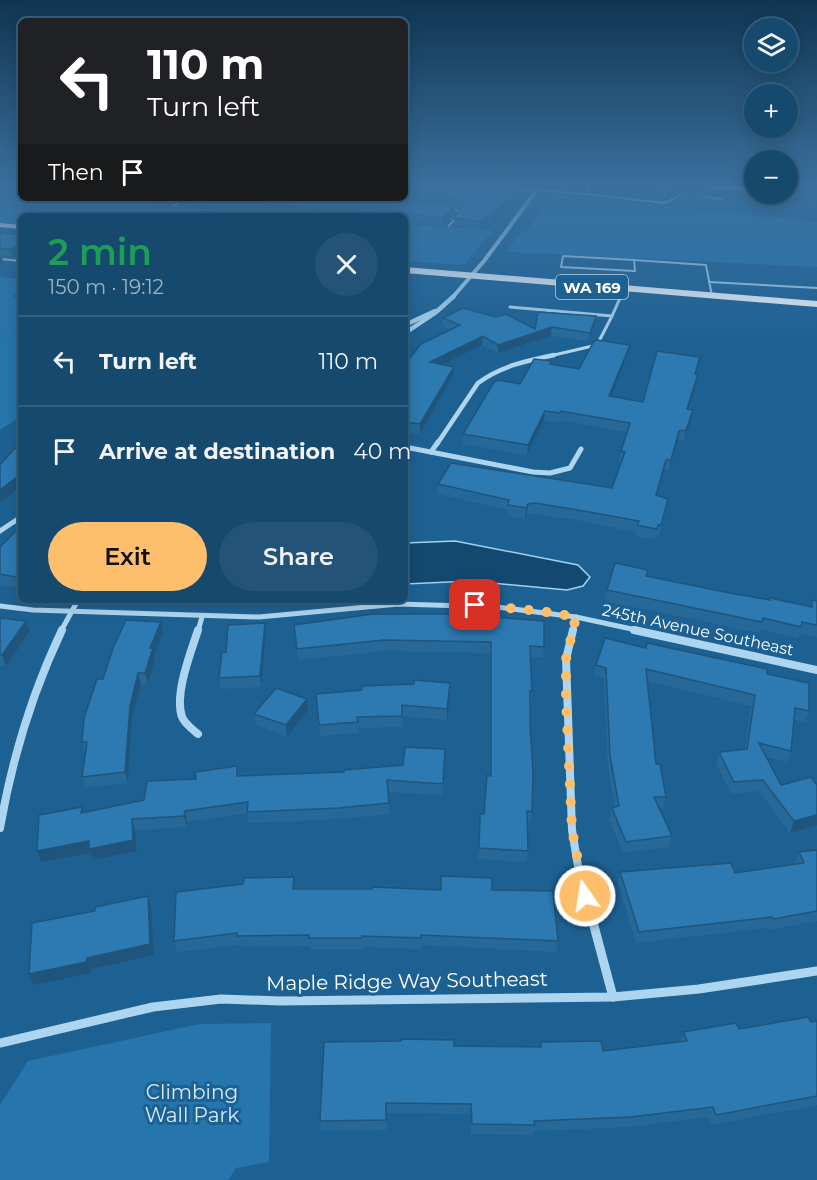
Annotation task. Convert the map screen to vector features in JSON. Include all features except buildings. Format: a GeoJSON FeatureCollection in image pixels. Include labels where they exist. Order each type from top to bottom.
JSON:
{"type":"FeatureCollection","features":[{"type":"Feature","properties":{"kind":"main road","name":"WA 169"},"geometry":{"type":"LineString","coordinates":[[408,270],[624,290],[817,304]]}},
{"type":"Feature","properties":{"kind":"street"},"geometry":{"type":"LineString","coordinates":[[408,331],[429,320],[457,295],[502,238]]}},
{"type":"Feature","properties":{"kind":"street"},"geometry":{"type":"LineString","coordinates":[[408,324],[438,310]]}},
{"type":"Feature","properties":{"kind":"street"},"geometry":{"type":"LineString","coordinates":[[430,452],[478,383],[488,375],[508,365],[554,355]]}},
{"type":"Feature","properties":{"kind":"street"},"geometry":{"type":"LineString","coordinates":[[408,448],[533,472],[550,473],[570,468],[581,449]]}},
{"type":"Feature","properties":{"kind":"street"},"geometry":{"type":"LineString","coordinates":[[0,531],[18,519]]}},
{"type":"Feature","properties":{"kind":"street"},"geometry":{"type":"LineString","coordinates":[[0,828],[4,779],[36,685],[76,603]]}},
{"type":"Feature","properties":{"kind":"street","name":"245th Avenue Southeast"},"geometry":{"type":"LineString","coordinates":[[0,606],[202,617],[259,617],[409,604],[497,606],[576,617],[817,670]]}},
{"type":"Feature","properties":{"kind":"street"},"geometry":{"type":"LineString","coordinates":[[198,734],[188,726],[182,715],[182,695],[184,675],[202,617]]}},
{"type":"Feature","properties":{"kind":"street"},"geometry":{"type":"LineString","coordinates":[[576,617],[566,659],[572,830],[580,878],[613,997]]}},
{"type":"Feature","properties":{"kind":"street","name":"Maple Ridge Way Southeast"},"geometry":{"type":"LineString","coordinates":[[0,1043],[153,1007],[221,999],[280,1001],[613,997],[699,989],[817,971]]}},
{"type":"Feature","properties":{"kind":"lane"},"geometry":{"type":"LineString","coordinates":[[634,260],[635,271],[561,267],[563,256],[634,260],[706,265],[712,296]]}},
{"type":"Feature","properties":{"kind":"lane"},"geometry":{"type":"LineString","coordinates":[[0,259],[18,261]]}},
{"type":"Feature","properties":{"kind":"lane"},"geometry":{"type":"LineString","coordinates":[[709,282],[817,288]]}},
{"type":"Feature","properties":{"kind":"lane"},"geometry":{"type":"LineString","coordinates":[[554,355],[597,345],[624,290]]}},
{"type":"Feature","properties":{"kind":"lane"},"geometry":{"type":"LineString","coordinates":[[510,307],[612,316]]}},
{"type":"Feature","properties":{"kind":"green space"},"geometry":{"type":"Polygon","coordinates":[[[408,238],[486,238],[464,265],[408,261],[408,238]]]}},
{"type":"Feature","properties":{"kind":"green space"},"geometry":{"type":"Polygon","coordinates":[[[516,238],[817,238],[817,267],[506,252],[516,238]]]}},
{"type":"Feature","properties":{"kind":"green space"},"geometry":{"type":"Polygon","coordinates":[[[0,276],[18,279],[18,292],[13,296],[18,300],[18,414],[15,420],[0,430],[0,276]]]}},
{"type":"Feature","properties":{"kind":"green space","name":"Climbing Wall Park"},"geometry":{"type":"Polygon","coordinates":[[[271,1023],[269,1162],[236,1168],[228,1180],[0,1180],[0,1105],[28,1061],[199,1024],[271,1023]]]}},
{"type":"Feature","properties":{"kind":"shaded area"},"geometry":{"type":"Polygon","coordinates":[[[455,541],[578,565],[590,577],[583,586],[567,590],[471,581],[408,584],[408,543],[455,541]]]}},
{"type":"Feature","properties":{"kind":"route"},"geometry":{"type":"LineString","coordinates":[[475,605],[576,617],[566,659],[566,699],[572,830],[585,896]]}}]}
